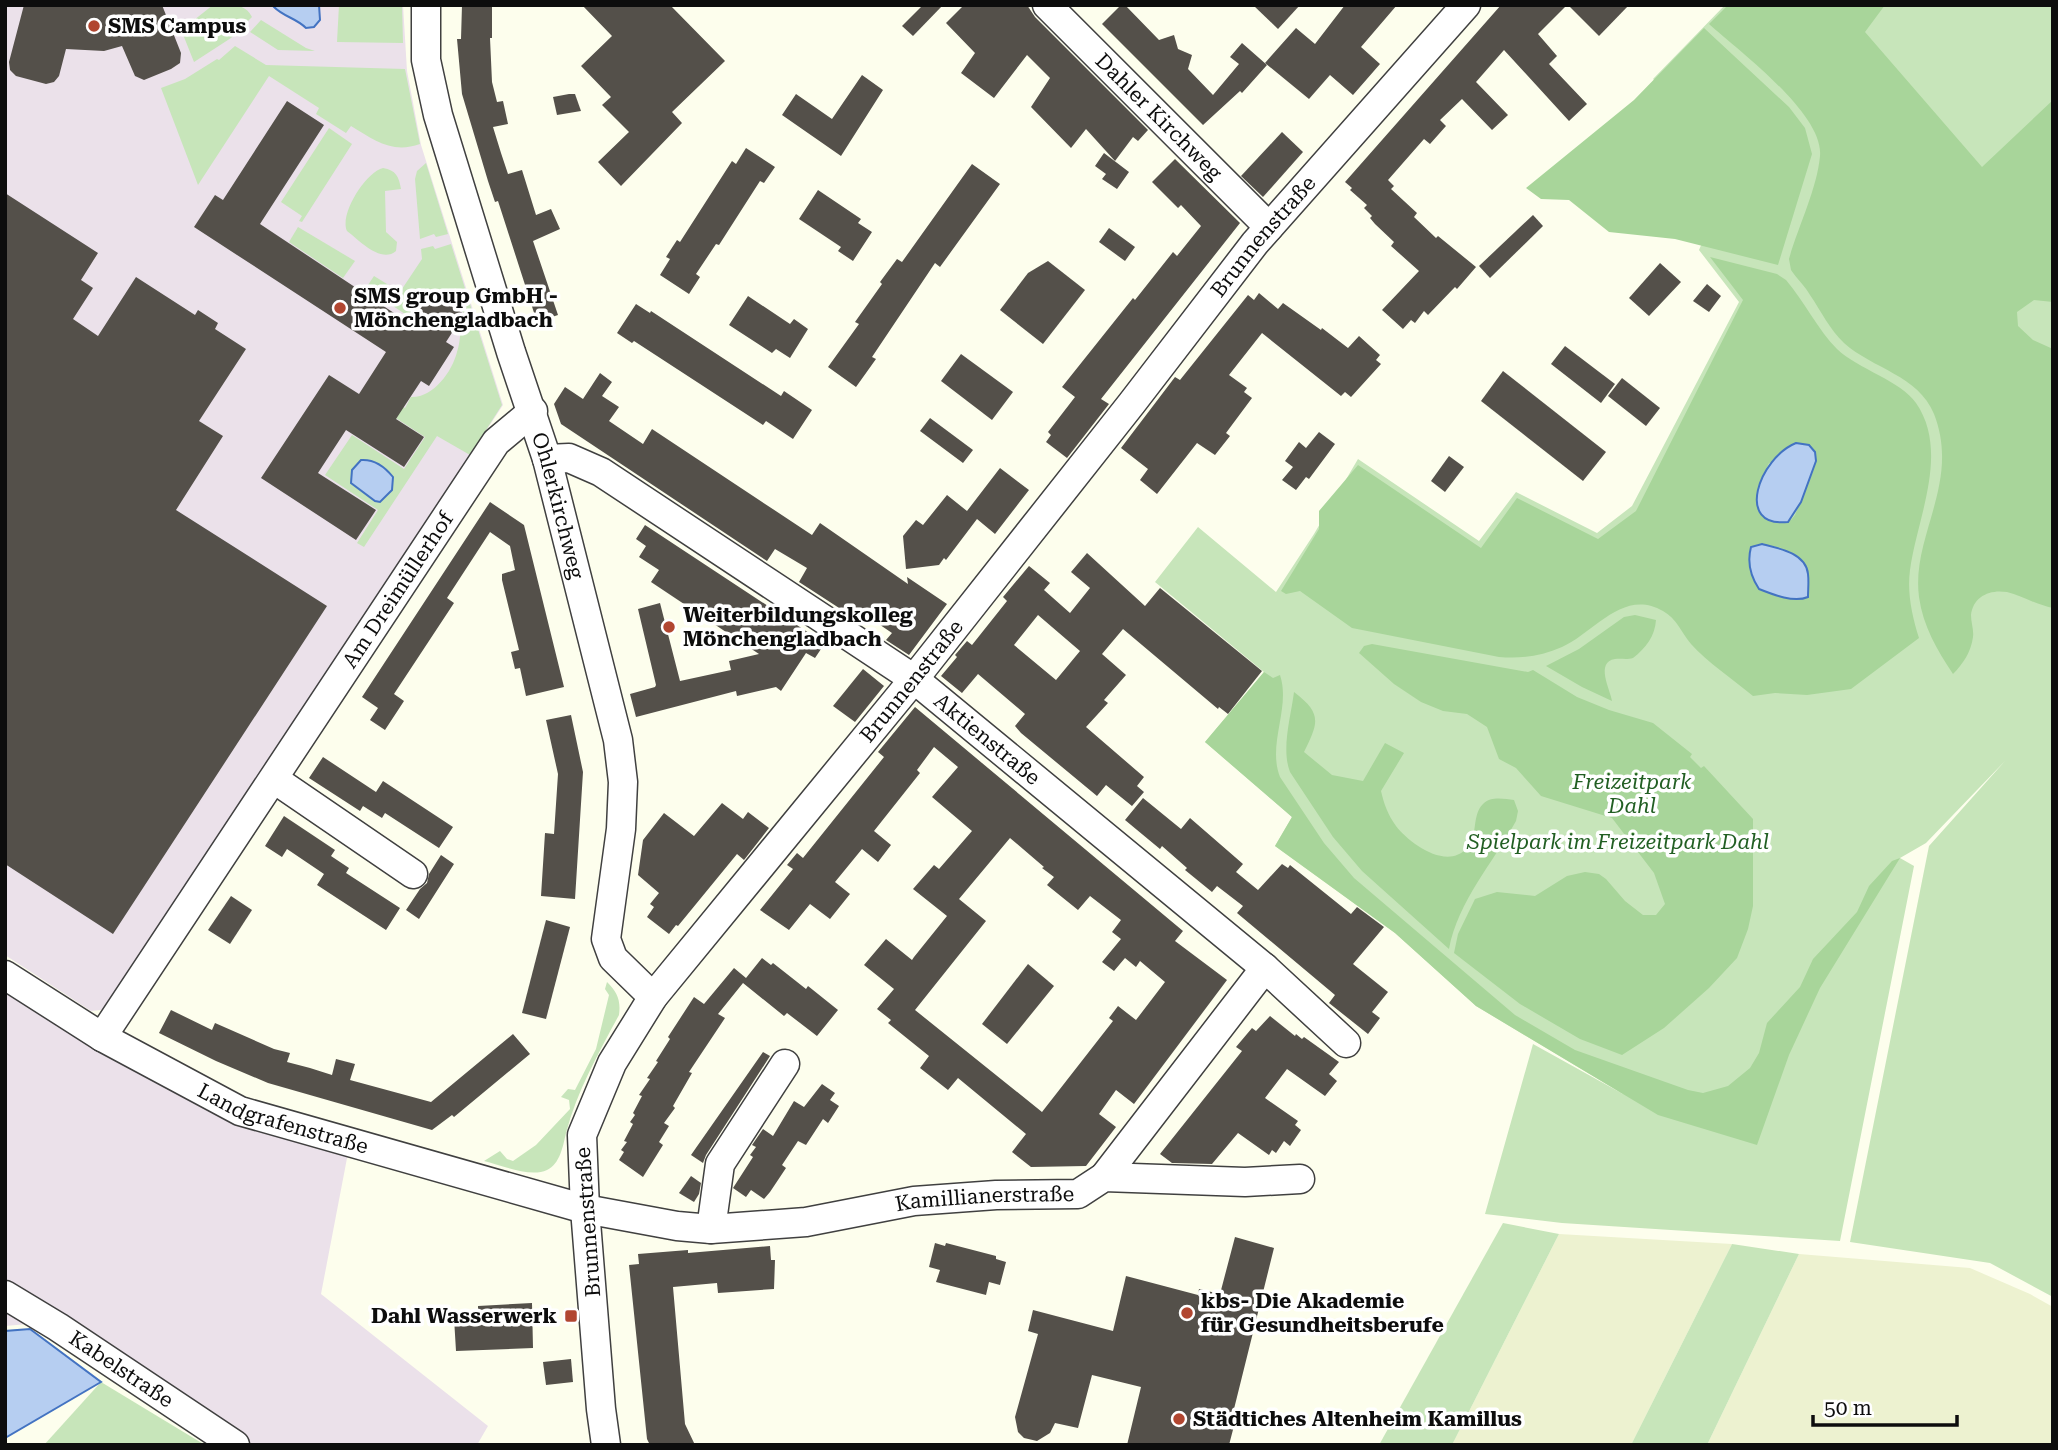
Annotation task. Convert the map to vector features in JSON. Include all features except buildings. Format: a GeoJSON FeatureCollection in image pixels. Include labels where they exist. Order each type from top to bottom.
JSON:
{"type":"FeatureCollection","features":[{"type":"Feature","properties":{"kind":"street","name":"Ohlerkirchweg"},"geometry":{"type":"LineString","coordinates":[[426,5],[426,60],[438,116],[511,352],[547,458],[618,740],[623,782],[621,829],[606,939],[613,958],[653,997]]}},
{"type":"Feature","properties":{"kind":"street","name":"Dahler Kirchweg"},"geometry":{"type":"LineString","coordinates":[[1047,5],[1269,227]]}},
{"type":"Feature","properties":{"kind":"street","name":"Brunnenstraße"},"geometry":{"type":"LineString","coordinates":[[606,1445],[585,1209],[582,1135],[612,1063],[653,997],[914,679],[1269,227],[1466,5]]}},
{"type":"Feature","properties":{"kind":"street","name":"Am Dreimüllerhof"},"geometry":{"type":"LineString","coordinates":[[102,1038],[496,442],[533,411]]}},
{"type":"Feature","properties":{"kind":"street","name":"Aktienstraße"},"geometry":{"type":"LineString","coordinates":[[547,458],[569,458],[601,472],[914,679],[1265,968],[1346,1043]]}},
{"type":"Feature","properties":{"kind":"street"},"geometry":{"type":"LineString","coordinates":[[274,779],[413,874]]}},
{"type":"Feature","properties":{"kind":"street"},"geometry":{"type":"LineString","coordinates":[[1104,1177],[1265,968]]}},
{"type":"Feature","properties":{"kind":"street","name":"Landgrafenstraße"},"geometry":{"type":"LineString","coordinates":[[5,975],[102,1038],[240,1111],[585,1209]]}},
{"type":"Feature","properties":{"kind":"street"},"geometry":{"type":"LineString","coordinates":[[710,1228],[720,1164],[785,1064]]}},
{"type":"Feature","properties":{"kind":"street","name":"Kamillianerstraße"},"geometry":{"type":"LineString","coordinates":[[585,1209],[677,1226],[710,1228],[806,1222],[914,1201],[996,1195],[1078,1194],[1104,1177],[1245,1182],[1300,1179]]}},
{"type":"Feature","properties":{"kind":"street","name":"Kabelstraße"},"geometry":{"type":"LineString","coordinates":[[5,1295],[58,1327],[235,1445]]}},
{"type":"Feature","properties":{"kind":"shaded area"},"geometry":{"type":"Polygon","coordinates":[[[5,5],[403,5],[407,71],[421,145],[503,405],[110,1004],[101,1010],[91,1011],[5,955],[5,5]]]}},
{"type":"Feature","properties":{"kind":"shaded area"},"geometry":{"type":"Polygon","coordinates":[[[5,980],[348,1153],[321,1294],[488,1426],[477,1445],[223,1445],[28,1324],[5,1326],[5,980]]]}},
{"type":"Feature","properties":{"kind":"green space"},"geometry":{"type":"Polygon","coordinates":[[[213,5],[241,7],[252,17],[231,38],[194,62],[182,32],[213,5]]]}},
{"type":"Feature","properties":{"kind":"green space"},"geometry":{"type":"Polygon","coordinates":[[[339,5],[402,5],[403,43],[337,42],[339,5]]]}},
{"type":"Feature","properties":{"kind":"green space","name":"Freizeitpark Dahl"},"geometry":{"type":"Polygon","coordinates":[[[1725,5],[2053,5],[2053,1297],[1990,1263],[1850,1242],[1929,846],[2005,761],[1926,843],[1900,858],[1914,866],[1840,1241],[1562,1223],[1485,1214],[1533,1044],[1623,1094],[1476,1006],[1395,933],[1275,846],[1292,817],[1205,742],[1264,672],[1155,582],[1198,527],[1276,592],[1358,459],[1479,541],[1516,492],[1597,533],[1632,506],[1739,302],[1699,250],[1740,155],[1653,79],[1725,5]]]}},
{"type":"Feature","properties":{"kind":"green space"},"geometry":{"type":"Polygon","coordinates":[[[1728,5],[1885,5],[1865,32],[1982,167],[2053,100],[2053,302],[2034,300],[2017,312],[2018,326],[2033,340],[2053,349],[2053,608],[2007,592],[1988,593],[1983,596],[1972,609],[1973,634],[1970,648],[1953,674],[1932,637],[1919,597],[1918,574],[1942,463],[1941,439],[1934,414],[1927,401],[1906,381],[1856,352],[1839,338],[1791,270],[1789,259],[1818,169],[1818,139],[1809,121],[1777,84],[1709,24],[1728,5]]]}},
{"type":"Feature","properties":{"kind":"green space"},"geometry":{"type":"Polygon","coordinates":[[[261,20],[315,51],[278,50],[250,32],[261,20]]]}},
{"type":"Feature","properties":{"kind":"green space"},"geometry":{"type":"Polygon","coordinates":[[[1704,28],[1789,107],[1805,128],[1812,154],[1778,265],[1675,239],[1609,232],[1569,200],[1541,199],[1526,188],[1634,100],[1704,28]]]}},
{"type":"Feature","properties":{"kind":"green space"},"geometry":{"type":"Polygon","coordinates":[[[235,46],[266,65],[405,69],[420,144],[401,147],[384,144],[351,126],[346,133],[316,114],[319,108],[269,76],[198,185],[161,88],[185,79],[219,60],[235,46]]]}},
{"type":"Feature","properties":{"kind":"green space"},"geometry":{"type":"Polygon","coordinates":[[[329,128],[352,144],[302,222],[299,221],[302,216],[281,202],[329,128]]]}},
{"type":"Feature","properties":{"kind":"green space"},"geometry":{"type":"Polygon","coordinates":[[[426,163],[448,234],[436,237],[434,234],[420,239],[415,179],[417,171],[426,163]]]}},
{"type":"Feature","properties":{"kind":"green space"},"geometry":{"type":"Polygon","coordinates":[[[383,168],[396,175],[401,189],[385,191],[386,232],[397,242],[396,251],[384,255],[358,240],[347,231],[346,224],[350,205],[362,185],[383,168]]]}},
{"type":"Feature","properties":{"kind":"green space"},"geometry":{"type":"Polygon","coordinates":[[[298,227],[355,261],[343,278],[289,242],[298,227]]]}},
{"type":"Feature","properties":{"kind":"green space"},"geometry":{"type":"Polygon","coordinates":[[[451,244],[502,405],[470,455],[437,436],[364,547],[357,543],[378,510],[325,475],[352,435],[404,469],[425,437],[388,413],[396,402],[405,408],[411,397],[427,393],[446,375],[454,360],[466,314],[426,289],[408,316],[366,288],[374,276],[400,292],[422,259],[421,249],[433,246],[435,249],[451,244]]]}},
{"type":"Feature","properties":{"kind":"green space"},"geometry":{"type":"Polygon","coordinates":[[[1710,257],[1777,274],[1786,280],[1837,349],[1909,395],[1926,422],[1931,464],[1909,579],[1911,604],[1919,638],[1851,689],[1807,695],[1775,693],[1753,696],[1697,651],[1668,614],[1649,605],[1622,608],[1554,650],[1507,658],[1352,628],[1300,591],[1286,594],[1281,591],[1319,529],[1319,511],[1358,465],[1481,548],[1517,498],[1598,539],[1636,511],[1743,300],[1710,257]],[[1813,449],[1769,463],[1759,485],[1759,511],[1776,520],[1791,520],[1816,461],[1813,449]],[[1756,545],[1759,589],[1789,598],[1807,585],[1781,548],[1756,545]]]}},
{"type":"Feature","properties":{"kind":"green space"},"geometry":{"type":"Polygon","coordinates":[[[1635,615],[1656,620],[1654,631],[1646,646],[1633,658],[1615,659],[1606,665],[1605,677],[1612,701],[1546,666],[1579,649],[1624,617],[1635,615]]]}},
{"type":"Feature","properties":{"kind":"green space"},"geometry":{"type":"Polygon","coordinates":[[[1372,644],[1528,672],[1533,670],[1577,697],[1653,723],[1692,754],[1690,757],[1701,768],[1704,766],[1753,819],[1753,906],[1737,958],[1709,988],[1664,1028],[1622,1055],[1580,1039],[1520,1004],[1454,953],[1458,934],[1475,899],[1497,892],[1535,896],[1567,876],[1585,872],[1599,874],[1606,879],[1625,901],[1643,915],[1656,915],[1665,904],[1654,873],[1612,818],[1541,796],[1516,768],[1499,759],[1487,727],[1467,714],[1443,711],[1421,702],[1394,684],[1359,653],[1364,646],[1372,644]]]}},
{"type":"Feature","properties":{"kind":"green space"},"geometry":{"type":"Polygon","coordinates":[[[1264,672],[1273,678],[1280,675],[1283,688],[1276,752],[1280,777],[1324,843],[1354,878],[1515,1015],[1575,1050],[1688,1090],[1703,1093],[1728,1086],[1750,1068],[1759,1053],[1767,1023],[1800,987],[1813,959],[1857,912],[1869,886],[1892,861],[1900,858],[1820,988],[1789,1055],[1757,1145],[1658,1115],[1476,1006],[1395,933],[1275,846],[1292,817],[1205,742],[1264,672]]]}},
{"type":"Feature","properties":{"kind":"green space"},"geometry":{"type":"Polygon","coordinates":[[[1294,692],[1310,707],[1315,719],[1315,726],[1304,752],[1332,775],[1363,781],[1385,743],[1404,753],[1381,791],[1382,796],[1396,826],[1428,852],[1448,857],[1458,855],[1470,844],[1477,814],[1486,801],[1514,800],[1518,811],[1516,821],[1468,898],[1449,949],[1362,871],[1333,837],[1290,772],[1286,753],[1294,692]]]}},
{"type":"Feature","properties":{"kind":"green space"},"geometry":{"type":"Polygon","coordinates":[[[607,982],[618,997],[619,1015],[582,1087],[555,1164],[547,1170],[532,1173],[484,1161],[500,1151],[513,1161],[536,1145],[570,1109],[569,1100],[561,1097],[568,1089],[575,1090],[596,1049],[609,995],[605,989],[607,982]]]}},
{"type":"Feature","properties":{"kind":"green space"},"geometry":{"type":"Polygon","coordinates":[[[1503,1223],[1559,1234],[1452,1445],[1379,1445],[1503,1223]]]}},
{"type":"Feature","properties":{"kind":"green space"},"geometry":{"type":"Polygon","coordinates":[[[1559,1234],[1732,1244],[1631,1445],[1452,1445],[1559,1234]]]}},
{"type":"Feature","properties":{"kind":"green space"},"geometry":{"type":"Polygon","coordinates":[[[1732,1244],[1799,1254],[1707,1445],[1631,1445],[1732,1244]]]}},
{"type":"Feature","properties":{"kind":"green space"},"geometry":{"type":"Polygon","coordinates":[[[1799,1254],[1970,1268],[2053,1307],[2053,1445],[1707,1445],[1799,1254]]]}},
{"type":"Feature","properties":{"kind":"green space"},"geometry":{"type":"Polygon","coordinates":[[[101,1382],[205,1445],[44,1445],[101,1382]]]}},
{"type":"Feature","properties":{"kind":"water"},"geometry":{"type":"Polygon","coordinates":[[[275,5],[319,5],[320,20],[314,27],[306,28],[278,10],[275,5]]]}},
{"type":"Feature","properties":{"kind":"water"},"geometry":{"type":"Polygon","coordinates":[[[1796,443],[1809,445],[1815,452],[1816,461],[1801,502],[1788,522],[1771,521],[1761,514],[1757,504],[1758,490],[1772,463],[1783,451],[1796,443]]]}},
{"type":"Feature","properties":{"kind":"water"},"geometry":{"type":"Polygon","coordinates":[[[361,460],[379,464],[393,477],[392,490],[380,502],[351,483],[352,470],[361,460]]]}},
{"type":"Feature","properties":{"kind":"water"},"geometry":{"type":"Polygon","coordinates":[[[1762,544],[1776,547],[1802,561],[1808,574],[1808,597],[1790,599],[1759,589],[1749,558],[1751,547],[1762,544]]]}},
{"type":"Feature","properties":{"kind":"water"},"geometry":{"type":"Polygon","coordinates":[[[30,1329],[101,1382],[5,1438],[5,1331],[30,1329]]]}},
{"type":"Feature","properties":{"kind":"place","name":"SMS Campus"},"geometry":{"type":"Point","coordinates":[94,26]}},
{"type":"Feature","properties":{"kind":"place","name":"SMS group GmbH - Mönchengladbach"},"geometry":{"type":"Point","coordinates":[340,308]}},
{"type":"Feature","properties":{"kind":"place","name":"Weiterbildungskolleg Mönchengladbach"},"geometry":{"type":"Point","coordinates":[669,627]}},
{"type":"Feature","properties":{"kind":"place","name":"kbs- Die Akademie für Gesundheitsberufe"},"geometry":{"type":"Point","coordinates":[1187,1313]}},
{"type":"Feature","properties":{"kind":"place","name":"Dahl Wasserwerk"},"geometry":{"type":"Point","coordinates":[571,1316]}},
{"type":"Feature","properties":{"kind":"place","name":"Städtiches Altenheim Kamillus"},"geometry":{"type":"Point","coordinates":[1179,1419]}},
{"type":"Feature","properties":{"kind":"park label","name":"Spielpark im Freizeitpark Dahl"},"geometry":{"type":"Point","coordinates":[1618,842]}}]}
